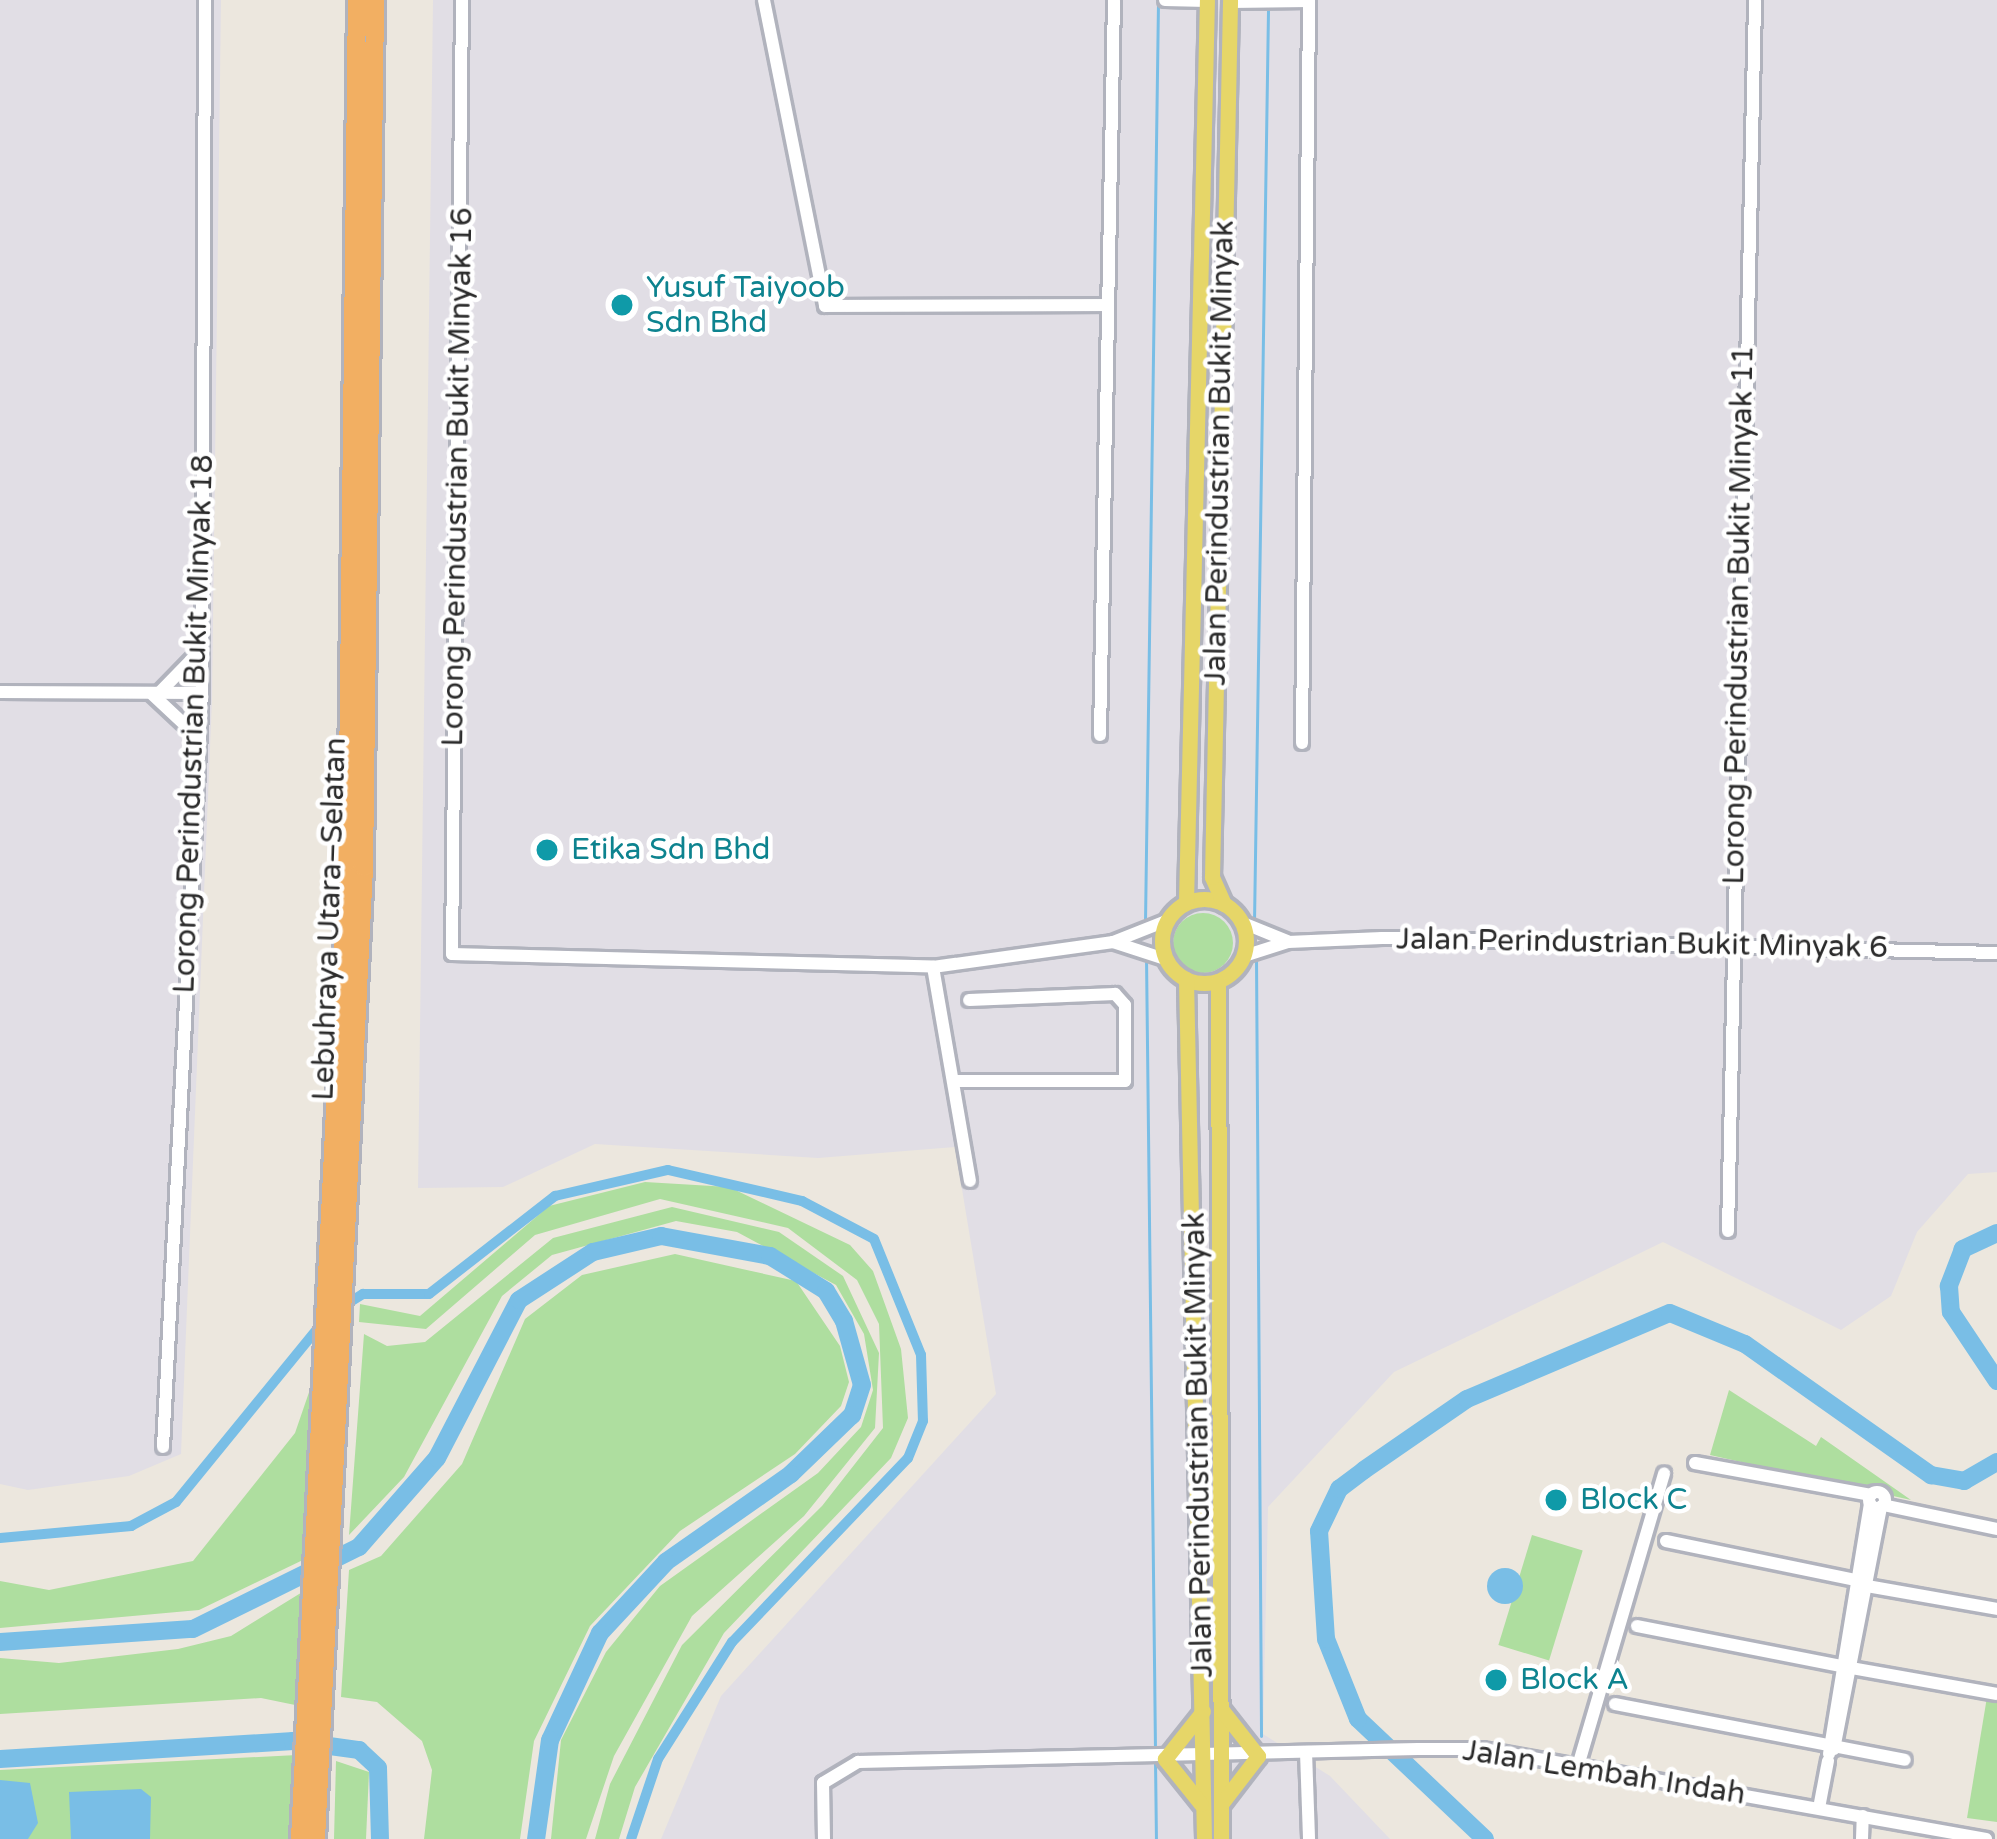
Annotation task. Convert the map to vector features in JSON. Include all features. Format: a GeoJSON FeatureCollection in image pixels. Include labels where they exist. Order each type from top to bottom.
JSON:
{"type":"FeatureCollection","features":[{"type":"Feature","properties":{"kind":"highway","name":"Lebuhraya Utara–Selatan"},"geometry":{"type":"LineString","coordinates":[[339,1240],[353,619],[357,0]]}},
{"type":"Feature","properties":{"kind":"highway","name":"Lebuhraya Utara–Selatan"},"geometry":{"type":"LineString","coordinates":[[301,1839],[311,1775],[339,1240],[375,0]]}},
{"type":"Feature","properties":{"kind":"highway","name":"Lebuhraya Utara–Selatan"},"geometry":{"type":"LineString","coordinates":[[311,1775],[316,1839]]}},
{"type":"Feature","properties":{"kind":"main road","name":"Jalan Perindustrian Bukit Minyak"},"geometry":{"type":"LineString","coordinates":[[1186,902],[1207,0]]}},
{"type":"Feature","properties":{"kind":"main road","name":"Jalan Perindustrian Bukit Minyak"},"geometry":{"type":"LineString","coordinates":[[1224,904],[1212,877],[1233,1]]}},
{"type":"Feature","properties":{"kind":"main road"},"geometry":{"type":"LineString","coordinates":[[1186,902],[1224,904],[1253,927],[1255,953],[1218,981],[1186,979],[1159,957],[1161,923],[1186,902]]}},
{"type":"Feature","properties":{"kind":"main road","name":"Jalan Perindustrian Bukit Minyak"},"geometry":{"type":"LineString","coordinates":[[1186,979],[1211,1708]]}},
{"type":"Feature","properties":{"kind":"main road","name":"Jalan Perindustrian Bukit Minyak"},"geometry":{"type":"LineString","coordinates":[[1218,981],[1211,1758],[1212,1807],[1221,1839]]}},
{"type":"Feature","properties":{"kind":"main road"},"geometry":{"type":"LineString","coordinates":[[1211,1708],[1258,1756],[1212,1807],[1159,1759],[1211,1708]]}},
{"type":"Feature","properties":{"kind":"main road","name":"Jalan Perindustrian Bukit Minyak"},"geometry":{"type":"LineString","coordinates":[[1204,1839],[1212,1807]]}},
{"type":"Feature","properties":{"kind":"street","name":"Lorong Perindustrian Bukit Minyak 18"},"geometry":{"type":"LineString","coordinates":[[163,1447],[202,693],[205,0]]}},
{"type":"Feature","properties":{"kind":"street","name":"Lorong Perindustrian Bukit Minyak 16"},"geometry":{"type":"LineString","coordinates":[[462,0],[452,954],[933,968]]}},
{"type":"Feature","properties":{"kind":"street"},"geometry":{"type":"LineString","coordinates":[[764,0],[825,306],[1108,305]]}},
{"type":"Feature","properties":{"kind":"street"},"geometry":{"type":"LineString","coordinates":[[1100,735],[1114,0]]}},
{"type":"Feature","properties":{"kind":"street"},"geometry":{"type":"LineString","coordinates":[[1166,0],[1207,0]]}},
{"type":"Feature","properties":{"kind":"street","name":"Lorong Perindustrian Bukit Minyak 11"},"geometry":{"type":"LineString","coordinates":[[1728,1231],[1755,0]]}},
{"type":"Feature","properties":{"kind":"street"},"geometry":{"type":"LineString","coordinates":[[1233,1],[1304,2],[1302,743]]}},
{"type":"Feature","properties":{"kind":"street"},"geometry":{"type":"LineString","coordinates":[[154,693],[202,649]]}},
{"type":"Feature","properties":{"kind":"street"},"geometry":{"type":"LineString","coordinates":[[0,692],[202,693]]}},
{"type":"Feature","properties":{"kind":"street"},"geometry":{"type":"LineString","coordinates":[[154,693],[199,739]]}},
{"type":"Feature","properties":{"kind":"street"},"geometry":{"type":"LineString","coordinates":[[970,1181],[933,968],[1113,942],[1161,923]]}},
{"type":"Feature","properties":{"kind":"street"},"geometry":{"type":"LineString","coordinates":[[1253,927],[1288,941]]}},
{"type":"Feature","properties":{"kind":"street"},"geometry":{"type":"LineString","coordinates":[[1255,953],[1288,941]]}},
{"type":"Feature","properties":{"kind":"street","name":"Jalan Perindustrian Bukit Minyak 6"},"geometry":{"type":"LineString","coordinates":[[1288,941],[1997,953]]}},
{"type":"Feature","properties":{"kind":"street"},"geometry":{"type":"LineString","coordinates":[[1113,942],[1159,957]]}},
{"type":"Feature","properties":{"kind":"street"},"geometry":{"type":"LineString","coordinates":[[953,1082],[1124,1081],[1125,1005],[1115,994],[968,1000]]}},
{"type":"Feature","properties":{"kind":"street"},"geometry":{"type":"LineString","coordinates":[[1695,1463],[1997,1529]]}},
{"type":"Feature","properties":{"kind":"street"},"geometry":{"type":"LineString","coordinates":[[1578,1766],[1664,1473]]}},
{"type":"Feature","properties":{"kind":"street"},"geometry":{"type":"LineString","coordinates":[[1831,1746],[1876,1503]]}},
{"type":"Feature","properties":{"kind":"street"},"geometry":{"type":"LineString","coordinates":[[1666,1541],[1997,1609]]}},
{"type":"Feature","properties":{"kind":"street"},"geometry":{"type":"LineString","coordinates":[[1637,1626],[1997,1694]]}},
{"type":"Feature","properties":{"kind":"street"},"geometry":{"type":"LineString","coordinates":[[1615,1704],[1905,1760]]}},
{"type":"Feature","properties":{"kind":"street","name":"Jalan Lembah Indah"},"geometry":{"type":"LineString","coordinates":[[824,1839],[823,1783],[858,1762],[1211,1758],[1418,1749],[1578,1766],[1986,1839]]}},
{"type":"Feature","properties":{"kind":"street"},"geometry":{"type":"LineString","coordinates":[[1306,1752],[1309,1839]]}},
{"type":"Feature","properties":{"kind":"street"},"geometry":{"type":"LineString","coordinates":[[1819,1808],[1828,1761]]}},
{"type":"Feature","properties":{"kind":"street"},"geometry":{"type":"LineString","coordinates":[[1862,1839],[1863,1816]]}},
{"type":"Feature","properties":{"kind":"shaded area"},"geometry":{"type":"Polygon","coordinates":[[[0,0],[221,0],[212,699],[181,1454],[129,1476],[28,1490],[0,1484],[0,0]]]}},
{"type":"Feature","properties":{"kind":"shaded area"},"geometry":{"type":"Polygon","coordinates":[[[433,0],[1997,0],[1997,1172],[1968,1174],[1917,1232],[1891,1296],[1841,1330],[1663,1242],[1394,1372],[1268,1507],[1263,1734],[1330,1776],[1390,1839],[661,1839],[721,1696],[996,1394],[955,1147],[818,1158],[595,1144],[503,1187],[418,1188],[433,0]]]}},
{"type":"Feature","properties":{"kind":"green space"},"geometry":{"type":"Polygon","coordinates":[[[1203,913],[1224,922],[1233,943],[1224,964],[1203,973],[1182,964],[1173,943],[1182,922],[1203,913]]]}},
{"type":"Feature","properties":{"kind":"green space"},"geometry":{"type":"Polygon","coordinates":[[[645,1182],[729,1187],[850,1245],[873,1271],[901,1349],[908,1418],[891,1458],[724,1633],[635,1787],[619,1839],[595,1839],[610,1784],[682,1645],[822,1506],[883,1428],[879,1324],[857,1280],[788,1228],[660,1199],[535,1235],[426,1329],[359,1322],[360,1304],[420,1316],[549,1206],[645,1182]]]}},
{"type":"Feature","properties":{"kind":"green space"},"geometry":{"type":"Polygon","coordinates":[[[672,1207],[779,1232],[843,1276],[879,1353],[875,1428],[804,1516],[692,1616],[614,1756],[586,1839],[551,1839],[561,1740],[606,1652],[660,1586],[818,1473],[861,1427],[873,1390],[864,1334],[836,1285],[737,1232],[676,1221],[552,1255],[502,1296],[404,1477],[349,1535],[364,1334],[387,1346],[425,1342],[553,1238],[672,1207]]]}},
{"type":"Feature","properties":{"kind":"green space"},"geometry":{"type":"Polygon","coordinates":[[[675,1254],[796,1281],[840,1346],[849,1382],[841,1406],[795,1454],[680,1531],[590,1626],[534,1741],[520,1839],[424,1839],[432,1770],[422,1741],[377,1702],[341,1697],[349,1570],[381,1556],[462,1464],[525,1319],[582,1275],[675,1254]]]}},
{"type":"Feature","properties":{"kind":"green space"},"geometry":{"type":"Polygon","coordinates":[[[317,1369],[305,1559],[199,1610],[0,1628],[0,1581],[49,1590],[193,1561],[295,1433],[317,1369]]]}},
{"type":"Feature","properties":{"kind":"green space"},"geometry":{"type":"Polygon","coordinates":[[[1729,1390],[1816,1446],[1821,1437],[1911,1500],[1710,1455],[1729,1390]]]}},
{"type":"Feature","properties":{"kind":"green space"},"geometry":{"type":"Polygon","coordinates":[[[1532,1535],[1583,1550],[1549,1660],[1498,1645],[1532,1535]]]}},
{"type":"Feature","properties":{"kind":"green space"},"geometry":{"type":"Polygon","coordinates":[[[304,1591],[300,1706],[261,1698],[0,1714],[0,1658],[59,1663],[178,1649],[231,1636],[304,1591]]]}},
{"type":"Feature","properties":{"kind":"green space"},"geometry":{"type":"Polygon","coordinates":[[[1987,1697],[1997,1698],[1997,1822],[1967,1818],[1987,1697]]]}},
{"type":"Feature","properties":{"kind":"green space"},"geometry":{"type":"Polygon","coordinates":[[[297,1755],[290,1839],[0,1839],[0,1770],[297,1755]]]}},
{"type":"Feature","properties":{"kind":"green space"},"geometry":{"type":"Polygon","coordinates":[[[336,1761],[369,1772],[366,1839],[334,1839],[336,1761]]]}},
{"type":"Feature","properties":{"kind":"water"},"geometry":{"type":"Polygon","coordinates":[[[1505,1568],[1518,1573],[1523,1586],[1518,1599],[1505,1604],[1492,1599],[1487,1586],[1492,1573],[1505,1568]]]}},
{"type":"Feature","properties":{"kind":"water"},"geometry":{"type":"Polygon","coordinates":[[[0,1780],[30,1783],[38,1823],[28,1839],[0,1839],[0,1780]]]}},
{"type":"Feature","properties":{"kind":"water"},"geometry":{"type":"Polygon","coordinates":[[[141,1789],[151,1797],[150,1839],[71,1839],[69,1792],[141,1789]]]}},
{"type":"Feature","properties":{"kind":"waterway"},"geometry":{"type":"LineString","coordinates":[[1145,922],[1158,0]]}},
{"type":"Feature","properties":{"kind":"waterway"},"geometry":{"type":"LineString","coordinates":[[1254,922],[1268,8]]}},
{"type":"Feature","properties":{"kind":"waterway"},"geometry":{"type":"LineString","coordinates":[[1146,956],[1155,1750]]}},
{"type":"Feature","properties":{"kind":"waterway"},"geometry":{"type":"LineString","coordinates":[[1256,956],[1261,1736]]}},
{"type":"Feature","properties":{"kind":"waterway"},"geometry":{"type":"LineString","coordinates":[[342,1307],[363,1294],[429,1294],[555,1196],[668,1170],[802,1201],[874,1239],[921,1355],[923,1421],[908,1458],[732,1642],[658,1759],[631,1839]]}},
{"type":"Feature","properties":{"kind":"waterway"},"geometry":{"type":"LineString","coordinates":[[1997,1233],[1963,1249],[1949,1286],[1951,1312],[1997,1381]]}},
{"type":"Feature","properties":{"kind":"waterway"},"geometry":{"type":"LineString","coordinates":[[0,1642],[193,1629],[359,1547],[437,1458],[519,1300],[593,1252],[661,1236],[770,1256],[826,1291],[844,1321],[862,1385],[852,1415],[791,1474],[666,1562],[600,1633],[550,1740],[536,1839]]}},
{"type":"Feature","properties":{"kind":"waterway"},"geometry":{"type":"LineString","coordinates":[[1485,1839],[1358,1719],[1326,1639],[1319,1531],[1339,1489],[1364,1470],[1467,1399],[1670,1313],[1745,1344],[1931,1475],[1964,1481],[1997,1462]]}},
{"type":"Feature","properties":{"kind":"waterway"},"geometry":{"type":"LineString","coordinates":[[0,1538],[131,1526],[176,1502],[327,1317]]}},
{"type":"Feature","properties":{"kind":"waterway"},"geometry":{"type":"LineString","coordinates":[[0,1759],[293,1741],[359,1750],[378,1768],[380,1839]]}},
{"type":"Feature","properties":{"kind":"waterway"},"geometry":{"type":"LineString","coordinates":[[1155,1760],[1156,1839]]}},
{"type":"Feature","properties":{"kind":"place","name":"Yusuf Taiyoob Sdn Bhd"},"geometry":{"type":"Point","coordinates":[622,305]}},
{"type":"Feature","properties":{"kind":"place","name":"Etika Sdn Bhd"},"geometry":{"type":"Point","coordinates":[547,850]}},
{"type":"Feature","properties":{"kind":"place","name":"Block C"},"geometry":{"type":"Point","coordinates":[1556,1500]}},
{"type":"Feature","properties":{"kind":"place","name":"Block A"},"geometry":{"type":"Point","coordinates":[1496,1680]}}]}
